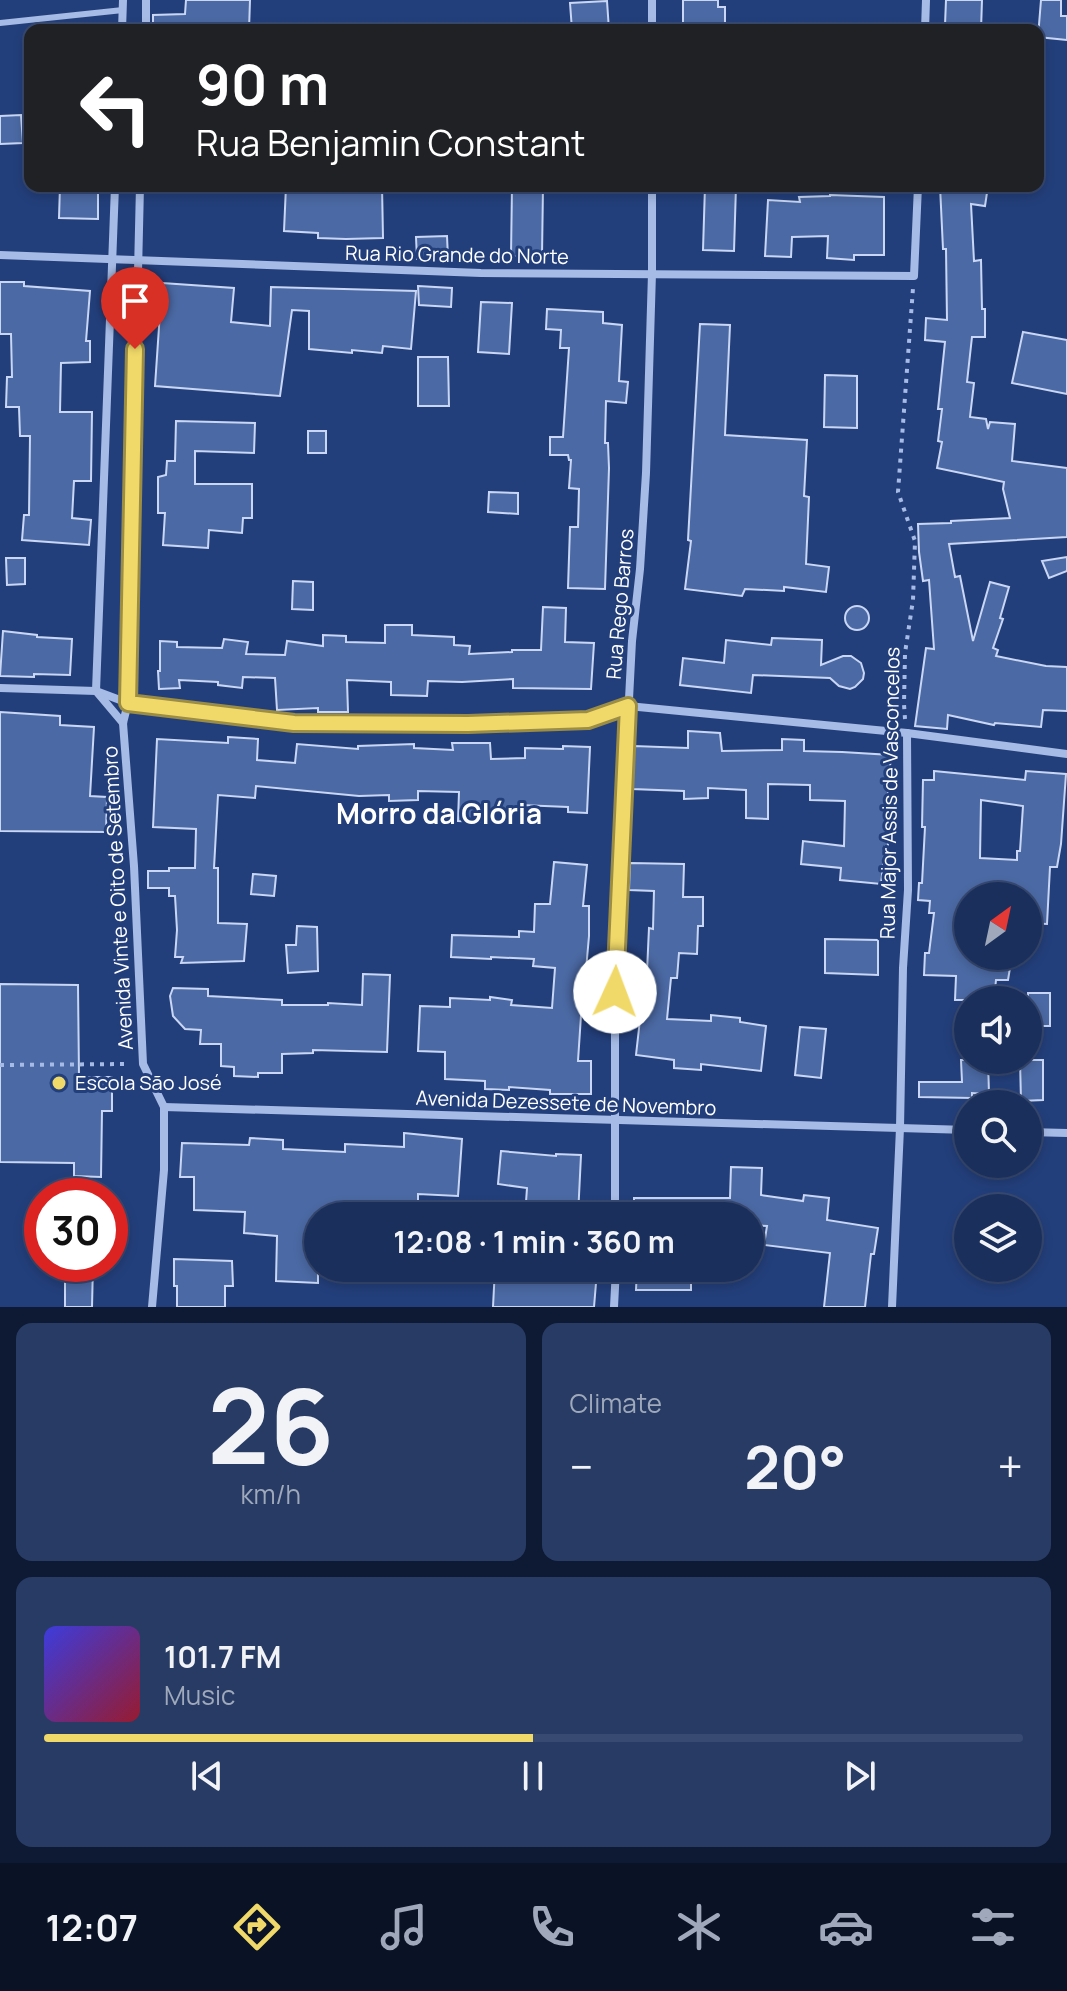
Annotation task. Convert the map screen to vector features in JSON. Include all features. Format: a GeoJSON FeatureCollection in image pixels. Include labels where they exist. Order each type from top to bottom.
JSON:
{"type":"FeatureCollection","features":[{"type":"Feature","properties":{"kind":"street"},"geometry":{"type":"LineString","coordinates":[[146,0],[146,24]]}},
{"type":"Feature","properties":{"kind":"street"},"geometry":{"type":"LineString","coordinates":[[652,0],[652,24]]}},
{"type":"Feature","properties":{"kind":"street"},"geometry":{"type":"LineString","coordinates":[[925,24],[926,0]]}},
{"type":"Feature","properties":{"kind":"street"},"geometry":{"type":"LineString","coordinates":[[96,691],[115,192]]}},
{"type":"Feature","properties":{"kind":"street","name":"Avenida Vinte e Oito de Setembro"},"geometry":{"type":"LineString","coordinates":[[140,192],[128,703],[123,723],[134,866],[143,1064],[164,1107],[164,1170],[152,1307]]}},
{"type":"Feature","properties":{"kind":"street","name":"Rua Rego Barros"},"geometry":{"type":"LineString","coordinates":[[615,1202],[615,970],[632,641],[646,473],[652,192]]}},
{"type":"Feature","properties":{"kind":"street"},"geometry":{"type":"LineString","coordinates":[[914,276],[918,192]]}},
{"type":"Feature","properties":{"kind":"street","name":"Rua Rio Grande do Norte"},"geometry":{"type":"LineString","coordinates":[[0,255],[481,273],[914,276]]}},
{"type":"Feature","properties":{"kind":"street"},"geometry":{"type":"LineString","coordinates":[[0,688],[96,691],[128,703],[294,723],[452,724],[588,720],[628,706],[907,733],[1067,754]]}},
{"type":"Feature","properties":{"kind":"street","name":"Avenida Vinte e Oito de Setembro"},"geometry":{"type":"LineString","coordinates":[[96,691],[123,723]]}},
{"type":"Feature","properties":{"kind":"street","name":"Rua Major Assis de Vasconcelos"},"geometry":{"type":"LineString","coordinates":[[892,1307],[908,890],[907,733]]}},
{"type":"Feature","properties":{"kind":"street","name":"Avenida Dezessete de Novembro"},"geometry":{"type":"LineString","coordinates":[[164,1107],[954,1130]]}},
{"type":"Feature","properties":{"kind":"street"},"geometry":{"type":"LineString","coordinates":[[1042,1132],[1067,1133]]}},
{"type":"Feature","properties":{"kind":"street"},"geometry":{"type":"LineString","coordinates":[[614,1307],[615,1282]]}},
{"type":"Feature","properties":{"kind":"lane"},"geometry":{"type":"LineString","coordinates":[[0,23],[123,5]]}},
{"type":"Feature","properties":{"kind":"path","name":"Rua Major Assis de Vasconcelos"},"geometry":{"type":"LineString","coordinates":[[907,733],[905,653],[913,600],[915,541],[898,492],[914,276]]}},
{"type":"Feature","properties":{"kind":"path"},"geometry":{"type":"LineString","coordinates":[[0,1065],[143,1064]]}},
{"type":"Feature","properties":{"kind":"building"},"geometry":{"type":"Polygon","coordinates":[[[186,0],[250,0],[249,24],[153,24],[153,15],[185,14],[186,0]]]}},
{"type":"Feature","properties":{"kind":"building"},"geometry":{"type":"Polygon","coordinates":[[[683,0],[718,0],[718,7],[725,7],[725,24],[683,24],[683,0]]]}},
{"type":"Feature","properties":{"kind":"building"},"geometry":{"type":"Polygon","coordinates":[[[946,0],[982,0],[981,24],[945,24],[946,0]]]}},
{"type":"Feature","properties":{"kind":"building"},"geometry":{"type":"Polygon","coordinates":[[[1041,0],[1061,0],[1061,16],[1067,16],[1067,40],[1044,38],[1044,24],[1039,24],[1041,0]]]}},
{"type":"Feature","properties":{"kind":"building"},"geometry":{"type":"Polygon","coordinates":[[[607,1],[609,24],[572,24],[570,3],[607,1]]]}},
{"type":"Feature","properties":{"kind":"building"},"geometry":{"type":"Polygon","coordinates":[[[21,115],[23,143],[0,144],[0,116],[21,115]]]}},
{"type":"Feature","properties":{"kind":"building"},"geometry":{"type":"Polygon","coordinates":[[[60,192],[98,192],[98,219],[59,218],[60,192]]]}},
{"type":"Feature","properties":{"kind":"building"},"geometry":{"type":"Polygon","coordinates":[[[286,192],[382,192],[383,238],[318,238],[318,233],[284,231],[286,192]]]}},
{"type":"Feature","properties":{"kind":"building"},"geometry":{"type":"Polygon","coordinates":[[[512,192],[543,192],[542,256],[511,256],[512,192]]]}},
{"type":"Feature","properties":{"kind":"building"},"geometry":{"type":"Polygon","coordinates":[[[705,192],[736,192],[734,251],[703,250],[705,192]]]}},
{"type":"Feature","properties":{"kind":"building"},"geometry":{"type":"Polygon","coordinates":[[[940,192],[987,192],[985,206],[971,204],[974,261],[981,260],[985,337],[972,337],[967,382],[974,383],[970,417],[986,419],[988,429],[990,422],[1015,424],[1012,461],[1067,468],[1067,537],[949,544],[955,577],[960,576],[973,641],[990,582],[1009,587],[993,648],[998,650],[996,656],[1067,667],[1067,711],[1043,710],[1041,727],[994,725],[948,715],[947,729],[915,726],[926,648],[934,649],[929,580],[923,581],[918,524],[1010,518],[1004,482],[937,468],[942,442],[938,441],[942,409],[938,409],[945,342],[925,340],[926,318],[947,320],[946,249],[943,249],[940,192]]]}},
{"type":"Feature","properties":{"kind":"building"},"geometry":{"type":"Polygon","coordinates":[[[799,197],[884,197],[884,255],[854,255],[854,260],[827,258],[828,236],[792,237],[791,257],[765,256],[768,200],[800,202],[799,197]]]}},
{"type":"Feature","properties":{"kind":"building"},"geometry":{"type":"Polygon","coordinates":[[[447,236],[448,258],[417,259],[416,237],[447,236]]]}},
{"type":"Feature","properties":{"kind":"building"},"geometry":{"type":"Polygon","coordinates":[[[0,282],[90,291],[86,341],[90,341],[90,362],[61,363],[60,412],[92,412],[91,481],[74,481],[72,518],[91,520],[89,545],[22,540],[24,515],[29,515],[30,436],[20,436],[19,407],[6,407],[7,377],[12,377],[11,334],[0,334],[0,282]]]}},
{"type":"Feature","properties":{"kind":"building"},"geometry":{"type":"Polygon","coordinates":[[[162,283],[234,288],[231,322],[270,326],[271,287],[416,291],[411,349],[383,346],[382,353],[352,350],[352,353],[309,349],[309,311],[292,310],[280,396],[155,386],[162,283]]]}},
{"type":"Feature","properties":{"kind":"building"},"geometry":{"type":"Polygon","coordinates":[[[418,286],[452,288],[451,307],[419,305],[418,286]]]}},
{"type":"Feature","properties":{"kind":"building"},"geometry":{"type":"Polygon","coordinates":[[[481,302],[512,303],[509,354],[478,352],[481,302]]]}},
{"type":"Feature","properties":{"kind":"building"},"geometry":{"type":"Polygon","coordinates":[[[547,309],[603,312],[603,323],[622,325],[619,381],[628,382],[626,403],[606,401],[605,443],[608,443],[609,468],[605,589],[568,588],[570,527],[578,527],[579,489],[569,488],[571,460],[568,455],[550,455],[550,437],[563,437],[569,348],[560,348],[561,330],[546,329],[547,309]]]}},
{"type":"Feature","properties":{"kind":"building"},"geometry":{"type":"Polygon","coordinates":[[[700,324],[730,325],[725,435],[807,440],[804,496],[809,497],[806,564],[829,567],[826,592],[784,587],[784,591],[745,589],[742,596],[685,589],[691,541],[688,540],[700,324]]]}},
{"type":"Feature","properties":{"kind":"building"},"geometry":{"type":"Polygon","coordinates":[[[1023,332],[1067,340],[1067,394],[1012,383],[1023,332]]]}},
{"type":"Feature","properties":{"kind":"building"},"geometry":{"type":"Polygon","coordinates":[[[418,357],[448,357],[449,406],[418,406],[418,357]]]}},
{"type":"Feature","properties":{"kind":"building"},"geometry":{"type":"Polygon","coordinates":[[[825,375],[857,376],[857,428],[824,427],[825,375]]]}},
{"type":"Feature","properties":{"kind":"building"},"geometry":{"type":"Polygon","coordinates":[[[176,421],[255,423],[254,453],[195,451],[195,484],[252,484],[252,518],[243,518],[242,533],[209,530],[208,548],[163,545],[165,513],[158,513],[158,477],[166,475],[167,461],[175,461],[176,421]]]}},
{"type":"Feature","properties":{"kind":"building"},"geometry":{"type":"Polygon","coordinates":[[[308,431],[326,431],[326,453],[308,453],[308,431]]]}},
{"type":"Feature","properties":{"kind":"building"},"geometry":{"type":"Polygon","coordinates":[[[489,492],[518,493],[518,514],[488,512],[489,492]]]}},
{"type":"Feature","properties":{"kind":"building"},"geometry":{"type":"Polygon","coordinates":[[[1067,557],[1067,571],[1049,578],[1042,561],[1067,557]]]}},
{"type":"Feature","properties":{"kind":"building"},"geometry":{"type":"Polygon","coordinates":[[[6,558],[25,558],[25,584],[7,585],[6,558]]]}},
{"type":"Feature","properties":{"kind":"building"},"geometry":{"type":"Polygon","coordinates":[[[293,581],[313,582],[313,610],[292,609],[293,581]]]}},
{"type":"Feature","properties":{"kind":"building"},"geometry":{"type":"Polygon","coordinates":[[[857,606],[865,610],[869,618],[865,626],[857,630],[849,626],[845,618],[849,610],[857,606]]]}},
{"type":"Feature","properties":{"kind":"building"},"geometry":{"type":"Polygon","coordinates":[[[543,607],[566,608],[565,642],[594,643],[591,689],[513,688],[513,679],[428,681],[427,696],[391,695],[391,682],[347,680],[348,712],[318,712],[318,708],[277,710],[275,678],[243,677],[242,688],[218,685],[218,682],[179,680],[180,688],[159,689],[160,641],[177,642],[177,647],[222,648],[224,639],[248,642],[246,654],[285,655],[287,641],[323,646],[323,635],[346,636],[346,642],[385,643],[385,625],[412,625],[412,635],[454,637],[454,645],[470,646],[469,654],[541,650],[543,607]]]}},
{"type":"Feature","properties":{"kind":"building"},"geometry":{"type":"Polygon","coordinates":[[[3,631],[72,639],[70,675],[0,676],[3,631]]]}},
{"type":"Feature","properties":{"kind":"building"},"geometry":{"type":"Polygon","coordinates":[[[772,638],[822,640],[821,665],[851,656],[861,663],[863,679],[850,689],[839,686],[830,678],[753,675],[751,693],[680,685],[683,658],[724,663],[726,640],[771,645],[772,638]]]}},
{"type":"Feature","properties":{"kind":"building"},"geometry":{"type":"Polygon","coordinates":[[[0,712],[60,716],[60,725],[94,727],[90,796],[107,797],[106,832],[0,831],[0,712]]]}},
{"type":"Feature","properties":{"kind":"building"},"geometry":{"type":"Polygon","coordinates":[[[688,731],[720,733],[722,751],[782,750],[782,739],[804,740],[804,751],[891,755],[888,846],[885,846],[881,884],[840,880],[841,868],[801,864],[803,841],[844,846],[845,801],[810,800],[810,785],[768,784],[768,819],[746,818],[746,790],[708,788],[708,798],[684,799],[684,791],[632,789],[634,746],[688,748],[688,731]]]}},
{"type":"Feature","properties":{"kind":"building"},"geometry":{"type":"Polygon","coordinates":[[[228,737],[258,739],[257,760],[295,763],[297,744],[358,749],[358,746],[414,744],[414,748],[453,750],[452,743],[490,743],[491,759],[525,758],[525,748],[590,747],[587,813],[568,812],[568,807],[521,805],[521,810],[488,810],[487,822],[458,821],[459,792],[418,791],[418,800],[389,801],[389,795],[359,796],[256,786],[255,798],[218,795],[214,868],[218,868],[218,923],[247,924],[244,961],[181,963],[183,957],[175,957],[175,896],[169,896],[169,888],[148,888],[148,871],[195,868],[196,829],[153,827],[157,739],[228,743],[228,737]]]}},
{"type":"Feature","properties":{"kind":"building"},"geometry":{"type":"Polygon","coordinates":[[[934,771],[1025,780],[1026,771],[1066,774],[1061,844],[1057,867],[1050,867],[1047,924],[1042,924],[1042,882],[954,882],[954,970],[1010,970],[1008,980],[996,980],[995,986],[956,986],[956,976],[924,975],[925,953],[929,953],[934,913],[929,913],[930,901],[918,900],[925,827],[922,827],[923,780],[934,780],[934,771]],[[981,800],[980,858],[1017,860],[1017,851],[1020,851],[1023,806],[981,800]]]}},
{"type":"Feature","properties":{"kind":"building"},"geometry":{"type":"Polygon","coordinates":[[[554,862],[587,865],[583,906],[589,906],[589,936],[578,1061],[591,1061],[591,1094],[550,1094],[550,1090],[509,1087],[509,1090],[485,1089],[485,1081],[445,1079],[445,1052],[418,1051],[420,1006],[450,1007],[450,998],[490,1000],[490,997],[512,1000],[511,1005],[552,1008],[555,968],[533,966],[534,959],[451,957],[452,935],[519,937],[519,931],[534,932],[535,904],[550,904],[554,862]]]}},
{"type":"Feature","properties":{"kind":"building"},"geometry":{"type":"Polygon","coordinates":[[[630,863],[684,864],[683,897],[703,897],[703,926],[698,926],[697,954],[679,953],[677,978],[671,978],[667,1019],[711,1021],[711,1015],[740,1018],[740,1022],[766,1026],[761,1071],[701,1064],[701,1070],[674,1068],[674,1060],[636,1055],[643,993],[646,993],[654,891],[629,890],[630,863]]]}},
{"type":"Feature","properties":{"kind":"building"},"geometry":{"type":"Polygon","coordinates":[[[253,874],[276,876],[274,896],[251,894],[253,874]]]}},
{"type":"Feature","properties":{"kind":"building"},"geometry":{"type":"Polygon","coordinates":[[[297,926],[317,927],[318,971],[288,973],[286,945],[296,945],[297,926]]]}},
{"type":"Feature","properties":{"kind":"building"},"geometry":{"type":"Polygon","coordinates":[[[825,939],[878,940],[878,975],[825,973],[825,939]]]}},
{"type":"Feature","properties":{"kind":"building"},"geometry":{"type":"Polygon","coordinates":[[[363,974],[390,975],[387,1052],[313,1050],[313,1053],[282,1054],[282,1073],[258,1073],[258,1077],[234,1076],[234,1067],[221,1066],[221,1044],[200,1044],[201,1030],[185,1029],[173,1016],[170,996],[173,988],[208,989],[208,996],[282,1000],[282,1005],[362,1005],[363,974]]]}},
{"type":"Feature","properties":{"kind":"building"},"geometry":{"type":"Polygon","coordinates":[[[0,984],[78,985],[79,1077],[112,1077],[112,1111],[102,1111],[101,1177],[74,1176],[74,1163],[0,1162],[0,984]]]}},
{"type":"Feature","properties":{"kind":"building"},"geometry":{"type":"Polygon","coordinates":[[[1042,993],[1050,993],[1050,1026],[1042,1026],[1042,993]]]}},
{"type":"Feature","properties":{"kind":"building"},"geometry":{"type":"Polygon","coordinates":[[[800,1027],[826,1029],[821,1078],[795,1075],[800,1027]]]}},
{"type":"Feature","properties":{"kind":"building"},"geometry":{"type":"Polygon","coordinates":[[[1043,1060],[1043,1100],[1042,1090],[1021,1090],[1020,1074],[1042,1074],[1043,1060]]]}},
{"type":"Feature","properties":{"kind":"building"},"geometry":{"type":"Polygon","coordinates":[[[962,1074],[988,1074],[989,1090],[954,1090],[954,1098],[919,1097],[919,1082],[962,1082],[962,1074]]]}},
{"type":"Feature","properties":{"kind":"building"},"geometry":{"type":"Polygon","coordinates":[[[404,1133],[462,1139],[458,1196],[418,1194],[418,1202],[304,1202],[304,1282],[318,1283],[276,1281],[277,1236],[244,1233],[245,1212],[194,1210],[194,1177],[180,1177],[182,1143],[249,1145],[250,1138],[283,1140],[283,1149],[345,1152],[345,1144],[404,1147],[404,1133]]]}},
{"type":"Feature","properties":{"kind":"building"},"geometry":{"type":"Polygon","coordinates":[[[501,1151],[581,1155],[579,1202],[526,1202],[527,1188],[498,1184],[501,1151]]]}},
{"type":"Feature","properties":{"kind":"building"},"geometry":{"type":"Polygon","coordinates":[[[731,1167],[762,1168],[761,1195],[803,1201],[804,1195],[829,1198],[827,1220],[878,1228],[874,1254],[871,1254],[865,1307],[824,1307],[830,1253],[764,1245],[767,1226],[764,1226],[764,1202],[634,1202],[634,1198],[730,1198],[731,1167]]]}},
{"type":"Feature","properties":{"kind":"building"},"geometry":{"type":"Polygon","coordinates":[[[174,1259],[232,1261],[233,1286],[225,1286],[225,1307],[177,1307],[174,1259]]]}},
{"type":"Feature","properties":{"kind":"building"},"geometry":{"type":"Polygon","coordinates":[[[65,1282],[93,1282],[92,1307],[65,1307],[65,1282]]]}},
{"type":"Feature","properties":{"kind":"building"},"geometry":{"type":"Polygon","coordinates":[[[494,1282],[596,1283],[594,1307],[493,1307],[494,1282]]]}},
{"type":"Feature","properties":{"kind":"building"},"geometry":{"type":"Polygon","coordinates":[[[636,1282],[691,1282],[691,1290],[636,1290],[636,1282]]]}},
{"type":"Feature","properties":{"kind":"place","name":"Escola São José"},"geometry":{"type":"Point","coordinates":[59,1083]}},
{"type":"Feature","properties":{"kind":"district","name":"Morro da Glória"},"geometry":{"type":"Point","coordinates":[439,814]}},
{"type":"Feature","properties":{"kind":"route"},"geometry":{"type":"LineString","coordinates":[[135,349],[128,703],[294,723],[468,724],[588,720],[628,706],[615,992]]}}]}
